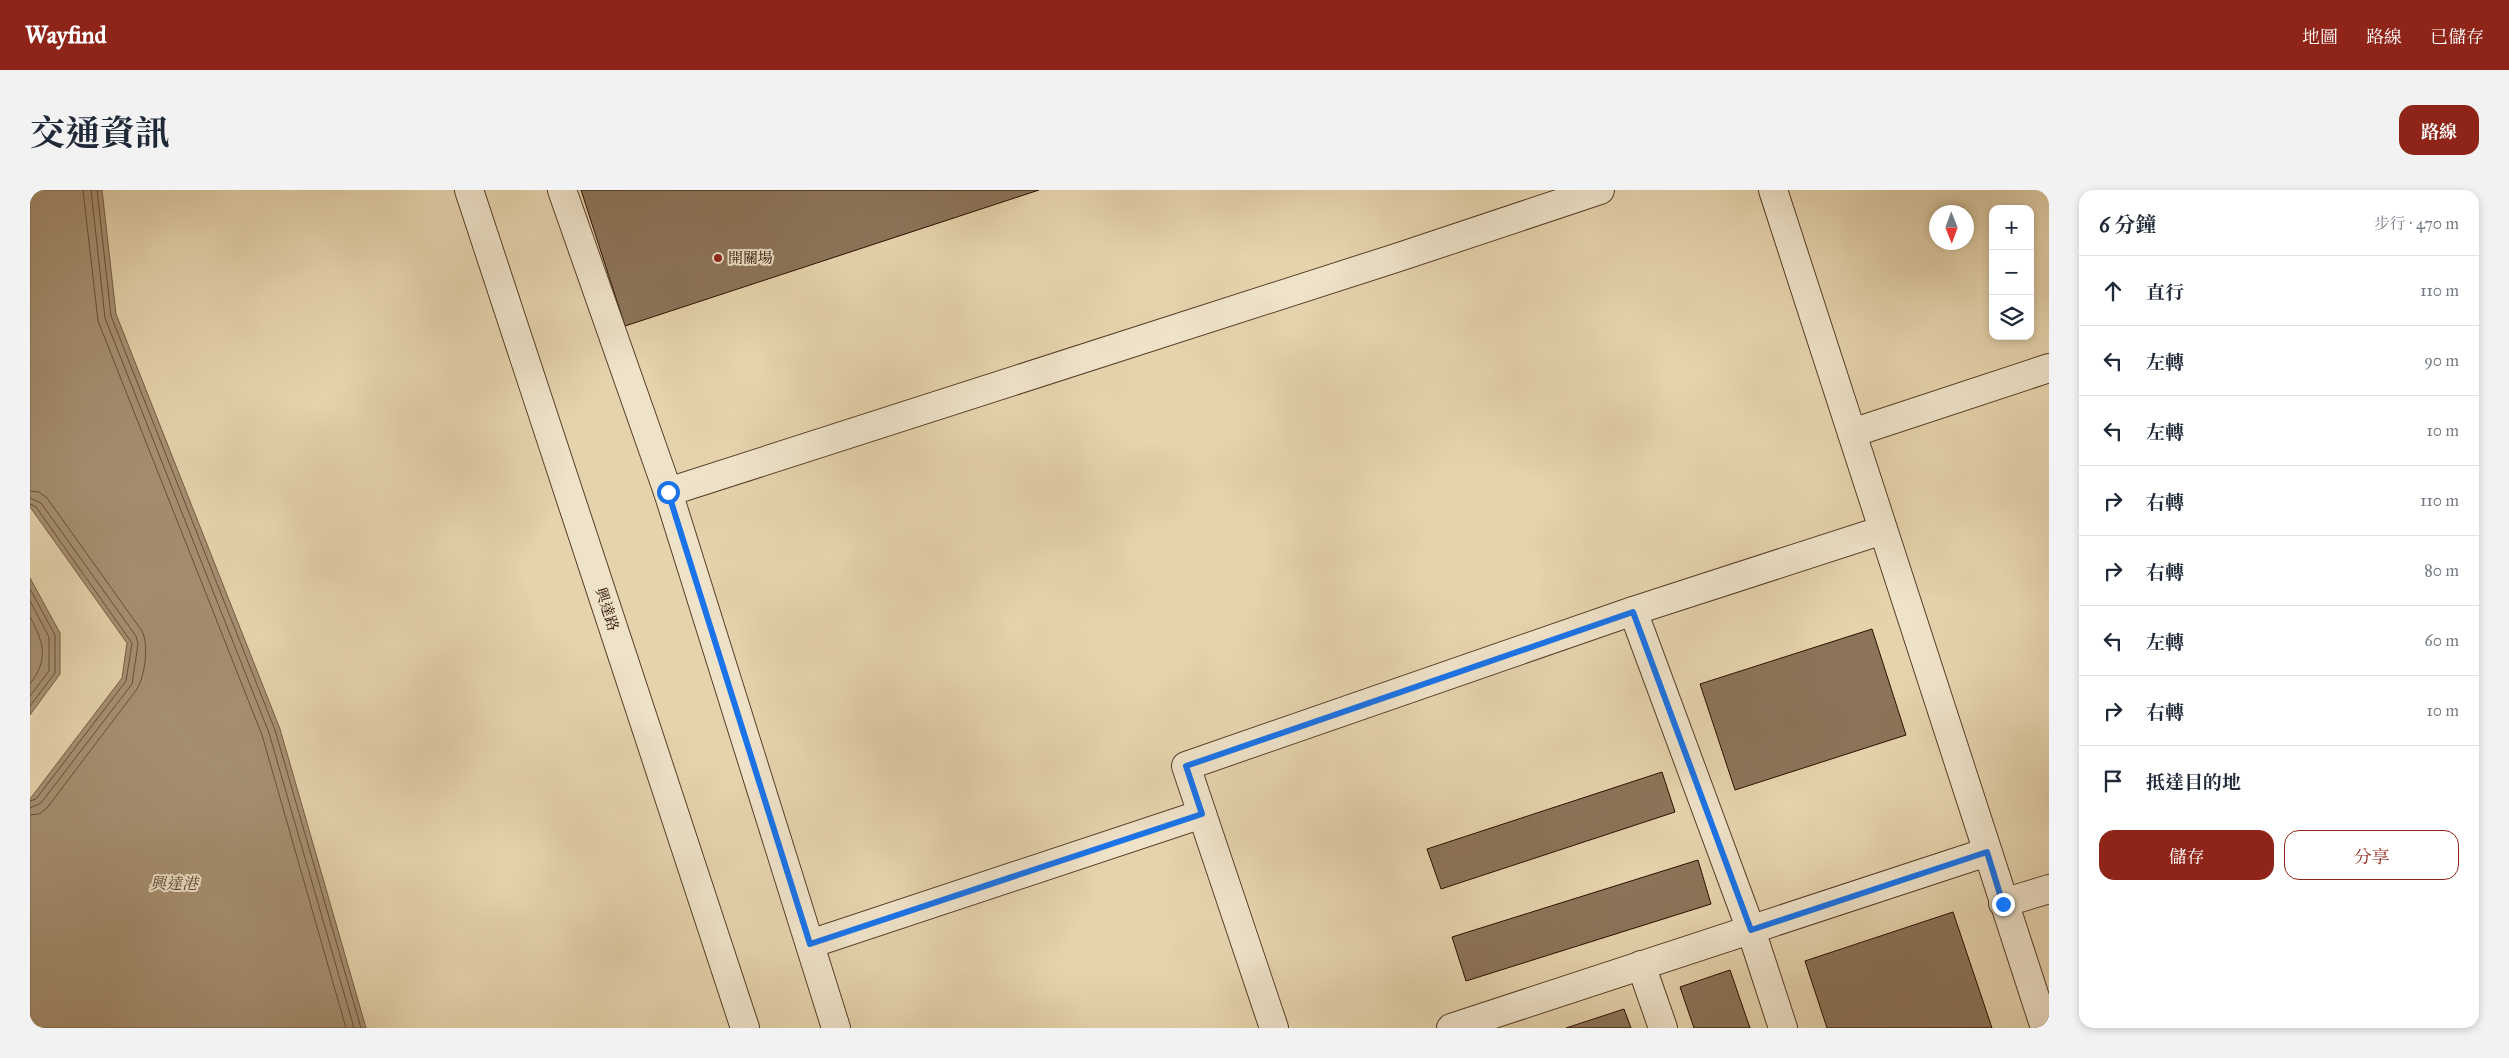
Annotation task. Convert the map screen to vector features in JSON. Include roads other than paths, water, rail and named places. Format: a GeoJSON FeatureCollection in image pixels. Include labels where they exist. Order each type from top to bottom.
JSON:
{"type":"FeatureCollection","features":[{"type":"Feature","properties":{"kind":"street","name":"興達路"},"geometry":{"type":"LineString","coordinates":[[469,190],[745,1028]]}},
{"type":"Feature","properties":{"kind":"street"},"geometry":{"type":"LineString","coordinates":[[562,190],[668,492],[836,1028]]}},
{"type":"Feature","properties":{"kind":"street"},"geometry":{"type":"LineString","coordinates":[[668,492],[1389,260],[1600,190]]}},
{"type":"Feature","properties":{"kind":"street"},"geometry":{"type":"LineString","coordinates":[[1773,190],[2003,904],[2045,1028]]}},
{"type":"Feature","properties":{"kind":"street"},"geometry":{"type":"LineString","coordinates":[[1852,433],[2047,376]]}},
{"type":"Feature","properties":{"kind":"street"},"geometry":{"type":"LineString","coordinates":[[1274,1028],[1186,766],[1633,612],[1883,530]]}},
{"type":"Feature","properties":{"kind":"street"},"geometry":{"type":"LineString","coordinates":[[1633,612],[1751,930],[1783,1028]]}},
{"type":"Feature","properties":{"kind":"street"},"geometry":{"type":"LineString","coordinates":[[810,944],[1202,814]]}},
{"type":"Feature","properties":{"kind":"street"},"geometry":{"type":"LineString","coordinates":[[1451,1028],[1514,1018],[1641,965],[1987,852]]}},
{"type":"Feature","properties":{"kind":"street"},"geometry":{"type":"LineString","coordinates":[[2003,904],[2049,890]]}},
{"type":"Feature","properties":{"kind":"street"},"geometry":{"type":"LineString","coordinates":[[1641,965],[1663,1028]]}},
{"type":"Feature","properties":{"kind":"water","name":"興達港"},"geometry":{"type":"Polygon","coordinates":[[[30,190],[102,190],[116,314],[280,729],[366,1028],[30,1028],[30,799],[122,678],[127,643],[30,507],[30,190]]]}},
{"type":"Feature","properties":{"kind":"water"},"geometry":{"type":"Polygon","coordinates":[[[30,578],[60,633],[60,674],[30,715],[30,578]]]}},
{"type":"Feature","properties":{"kind":"place","name":"開關場"},"geometry":{"type":"Point","coordinates":[718,258]}}]}
